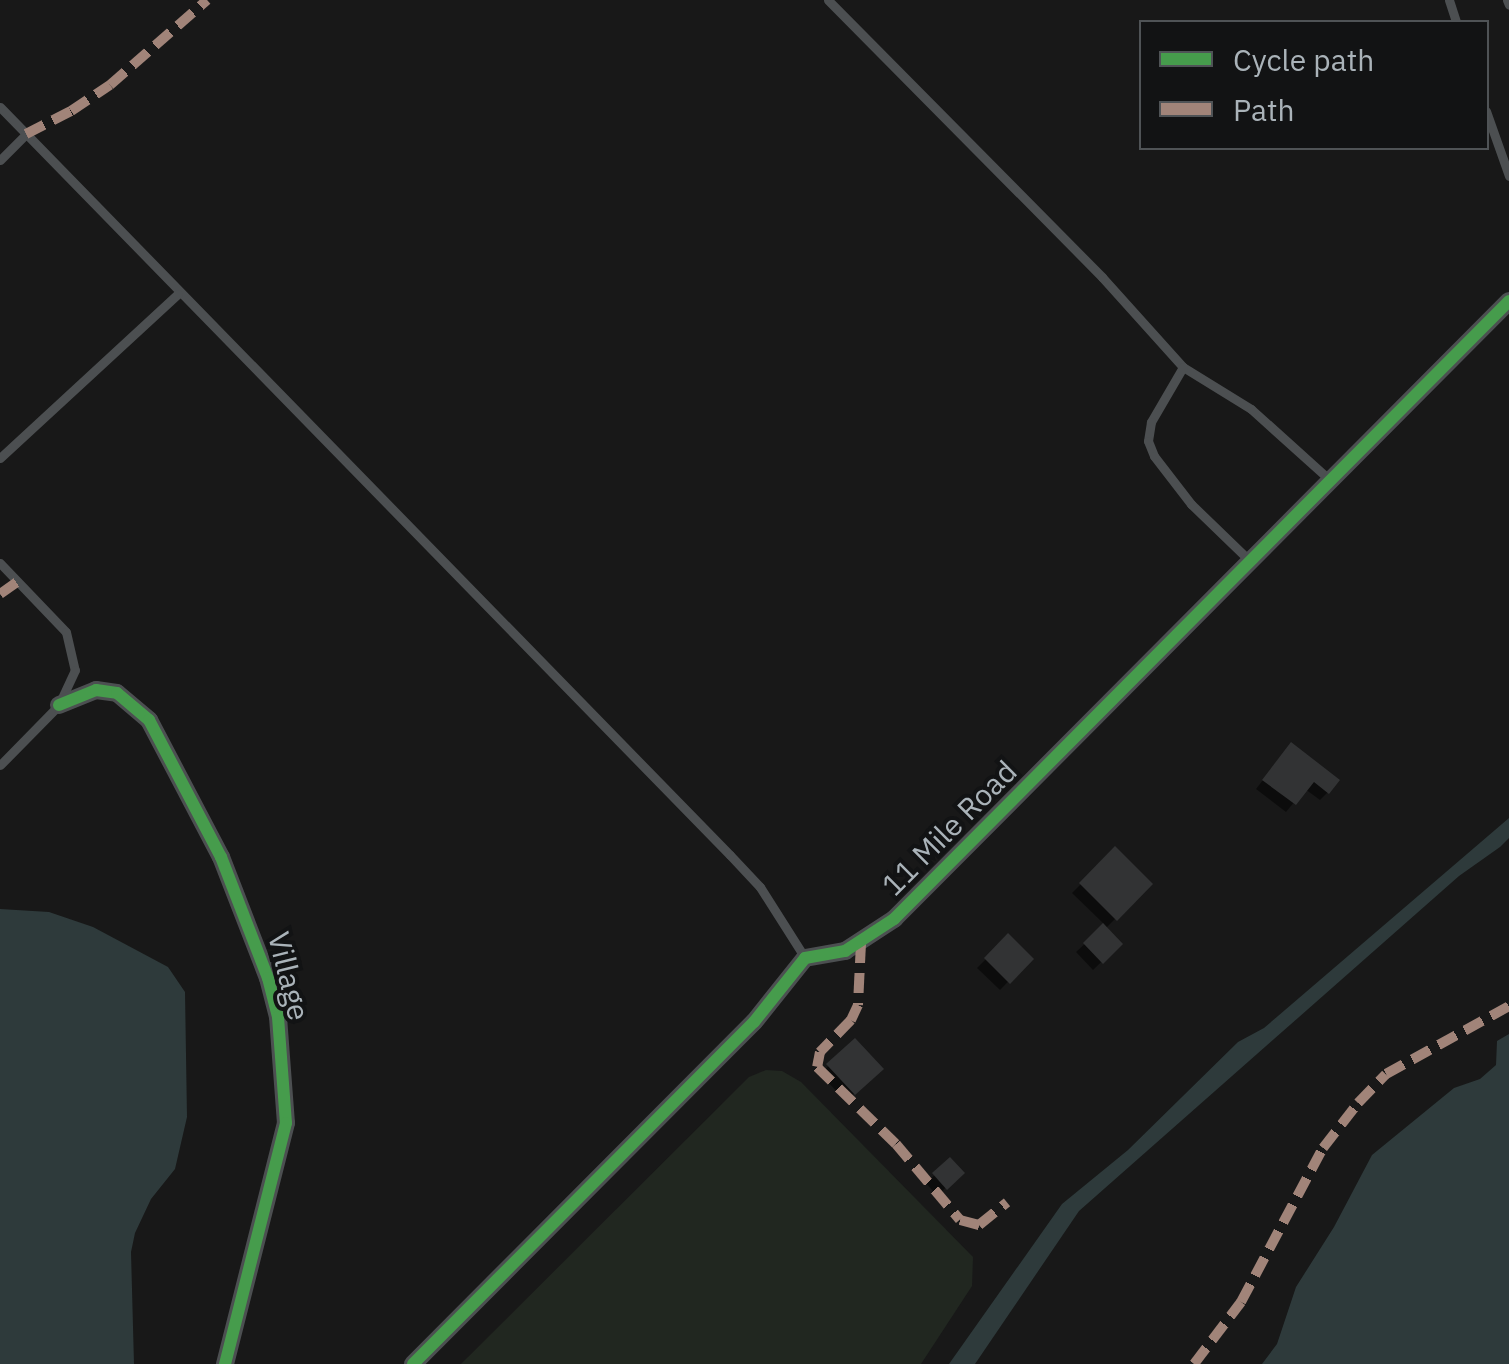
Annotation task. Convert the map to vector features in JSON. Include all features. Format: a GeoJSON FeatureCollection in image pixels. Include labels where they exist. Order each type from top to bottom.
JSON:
{"type":"FeatureCollection","features":[{"type":"Feature","properties":{"kind":"street","name":"11 Mile Road"},"geometry":{"type":"LineString","coordinates":[[804,958],[845,951],[894,919],[1509,301]]}},
{"type":"Feature","properties":{"kind":"street","name":"Village"},"geometry":{"type":"LineString","coordinates":[[59,706],[96,690],[117,693],[149,720],[221,857],[268,978],[278,1017],[286,1123],[225,1364]]}},
{"type":"Feature","properties":{"kind":"street"},"geometry":{"type":"LineString","coordinates":[[413,1364],[754,1022],[804,958]]}},
{"type":"Feature","properties":{"kind":"lane"},"geometry":{"type":"LineString","coordinates":[[828,0],[1102,277],[1183,367],[1251,409],[1330,480]]}},
{"type":"Feature","properties":{"kind":"lane"},"geometry":{"type":"LineString","coordinates":[[0,107],[178,294],[730,855],[760,887],[804,958]]}},
{"type":"Feature","properties":{"kind":"lane"},"geometry":{"type":"LineString","coordinates":[[1489,119],[1509,176]]}},
{"type":"Feature","properties":{"kind":"lane"},"geometry":{"type":"LineString","coordinates":[[0,160],[26,134]]}},
{"type":"Feature","properties":{"kind":"lane"},"geometry":{"type":"LineString","coordinates":[[0,458],[178,294]]}},
{"type":"Feature","properties":{"kind":"lane"},"geometry":{"type":"LineString","coordinates":[[1183,367],[1158,408],[1148,441],[1154,456],[1191,504],[1250,562]]}},
{"type":"Feature","properties":{"kind":"lane"},"geometry":{"type":"LineString","coordinates":[[0,563],[66,632],[75,670],[59,706],[0,765]]}},
{"type":"Feature","properties":{"kind":"shaded area"},"geometry":{"type":"Polygon","coordinates":[[[1509,818],[1509,838],[1500,847],[1459,876],[1079,1211],[975,1364],[949,1364],[1062,1204],[1128,1150],[1238,1042],[1264,1028],[1509,818]]]}},
{"type":"Feature","properties":{"kind":"shaded area"},"geometry":{"type":"Polygon","coordinates":[[[0,909],[49,912],[93,927],[168,967],[185,992],[187,1117],[175,1169],[151,1199],[135,1233],[131,1252],[134,1364],[0,1364],[0,909]]]}},
{"type":"Feature","properties":{"kind":"shaded area"},"geometry":{"type":"Polygon","coordinates":[[[1509,1034],[1509,1364],[1262,1364],[1277,1344],[1296,1287],[1372,1155],[1454,1088],[1480,1079],[1496,1065],[1497,1041],[1509,1034]]]}},
{"type":"Feature","properties":{"kind":"shaded area"},"geometry":{"type":"Polygon","coordinates":[[[766,1070],[782,1071],[801,1082],[973,1257],[972,1286],[921,1364],[461,1364],[749,1077],[766,1070]]]}},
{"type":"Feature","properties":{"kind":"building"},"geometry":{"type":"Polygon","coordinates":[[[1291,742],[1340,780],[1329,794],[1314,782],[1296,805],[1262,780],[1291,742]]]}},
{"type":"Feature","properties":{"kind":"building"},"geometry":{"type":"Polygon","coordinates":[[[1115,846],[1153,884],[1117,921],[1079,883],[1115,846]]]}},
{"type":"Feature","properties":{"kind":"building"},"geometry":{"type":"Polygon","coordinates":[[[1103,923],[1123,944],[1103,964],[1083,943],[1103,923]]]}},
{"type":"Feature","properties":{"kind":"building"},"geometry":{"type":"Polygon","coordinates":[[[1008,933],[1034,959],[1010,984],[984,958],[1008,933]]]}},
{"type":"Feature","properties":{"kind":"building"},"geometry":{"type":"Polygon","coordinates":[[[855,1038],[884,1069],[855,1095],[826,1064],[855,1038]]]}},
{"type":"Feature","properties":{"kind":"building"},"geometry":{"type":"Polygon","coordinates":[[[950,1157],[965,1173],[947,1190],[932,1173],[950,1157]]]}},
{"type":"Feature","properties":{"kind":"marked path"},"geometry":{"type":"LineString","coordinates":[[26,134],[110,85],[207,0]]}},
{"type":"Feature","properties":{"kind":"marked path"},"geometry":{"type":"LineString","coordinates":[[0,594],[17,582]]}},
{"type":"Feature","properties":{"kind":"marked path"},"geometry":{"type":"LineString","coordinates":[[861,943],[858,1005],[851,1020],[820,1052],[817,1067],[896,1144],[960,1220],[979,1225],[1007,1202]]}},
{"type":"Feature","properties":{"kind":"marked path"},"geometry":{"type":"LineString","coordinates":[[1194,1364],[1241,1302],[1323,1148],[1358,1103],[1386,1074],[1509,1006]]}},
{"type":"Feature","properties":{"kind":"cycle path"},"geometry":{"type":"LineString","coordinates":[[413,1364],[754,1022],[805,958],[845,951],[894,919],[1509,301]]}},
{"type":"Feature","properties":{"kind":"cycle path"},"geometry":{"type":"LineString","coordinates":[[59,705],[96,690],[117,693],[149,720],[221,857],[268,978],[278,1017],[286,1123],[225,1364]]}}]}
